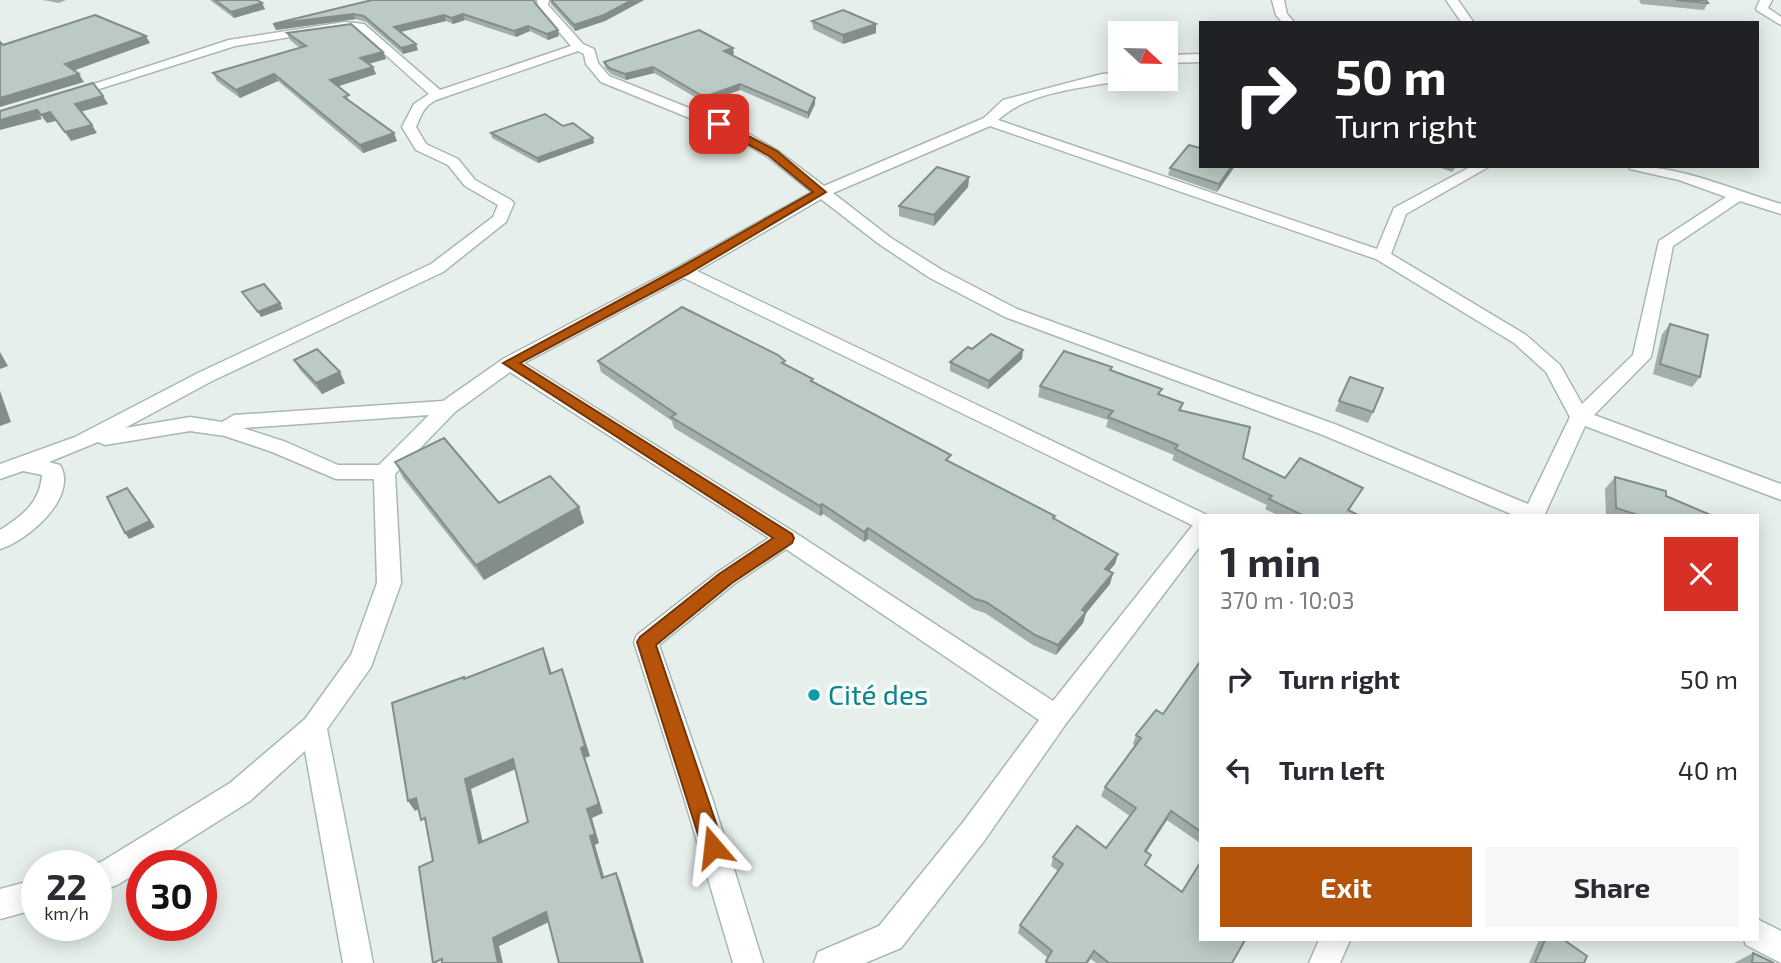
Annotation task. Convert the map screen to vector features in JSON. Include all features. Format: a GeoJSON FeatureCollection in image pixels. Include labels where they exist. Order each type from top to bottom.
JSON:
{"type":"FeatureCollection","features":[{"type":"Feature","properties":{"kind":"street"},"geometry":{"type":"LineString","coordinates":[[543,0],[542,5],[579,47],[590,52],[592,64],[605,79],[734,131],[773,153],[885,241],[936,274],[1011,313],[1330,430],[1528,514]]}},
{"type":"Feature","properties":{"kind":"street"},"geometry":{"type":"LineString","coordinates":[[1278,0],[1282,15],[1287,21]]}},
{"type":"Feature","properties":{"kind":"street"},"geometry":{"type":"LineString","coordinates":[[1452,0],[1467,21]]}},
{"type":"Feature","properties":{"kind":"street"},"geometry":{"type":"LineString","coordinates":[[1766,0],[1768,2],[1762,9],[1781,22]]}},
{"type":"Feature","properties":{"kind":"street"},"geometry":{"type":"LineString","coordinates":[[53,99],[233,43],[355,25],[360,26],[439,95]]}},
{"type":"Feature","properties":{"kind":"street"},"geometry":{"type":"LineString","coordinates":[[0,472],[82,442],[205,377],[437,268],[500,219],[506,203],[470,183],[453,162],[421,147],[409,127],[417,107],[425,99],[579,47]]}},
{"type":"Feature","properties":{"kind":"street"},"geometry":{"type":"LineString","coordinates":[[1178,59],[1199,58]]}},
{"type":"Feature","properties":{"kind":"street"},"geometry":{"type":"LineString","coordinates":[[82,442],[147,429],[190,424],[227,430],[279,447],[336,472],[384,471],[448,407],[510,363],[684,271],[821,192],[989,121],[1007,103],[1108,78]]}},
{"type":"Feature","properties":{"kind":"street"},"geometry":{"type":"LineString","coordinates":[[989,121],[1382,256],[1520,339],[1553,369],[1580,417],[1781,492]]}},
{"type":"Feature","properties":{"kind":"street"},"geometry":{"type":"LineString","coordinates":[[1382,256],[1399,211],[1479,168]]}},
{"type":"Feature","properties":{"kind":"street"},"geometry":{"type":"LineString","coordinates":[[1645,168],[1683,176],[1781,209]]}},
{"type":"Feature","properties":{"kind":"street"},"geometry":{"type":"LineString","coordinates":[[1534,514],[1580,417],[1642,357],[1665,244],[1738,196]]}},
{"type":"Feature","properties":{"kind":"street"},"geometry":{"type":"LineString","coordinates":[[684,271],[1199,519]]}},
{"type":"Feature","properties":{"kind":"street"},"geometry":{"type":"LineString","coordinates":[[510,363],[786,538],[1056,717]]}},
{"type":"Feature","properties":{"kind":"street"},"geometry":{"type":"LineString","coordinates":[[227,430],[234,422],[448,407]]}},
{"type":"Feature","properties":{"kind":"street"},"geometry":{"type":"LineString","coordinates":[[0,541],[43,511],[53,486],[53,470],[24,464]]}},
{"type":"Feature","properties":{"kind":"street"},"geometry":{"type":"LineString","coordinates":[[112,871],[240,792],[314,727],[362,660],[389,583],[384,471]]}},
{"type":"Feature","properties":{"kind":"street"},"geometry":{"type":"LineString","coordinates":[[829,963],[890,937],[974,831],[1056,717],[1199,532]]}},
{"type":"Feature","properties":{"kind":"street"},"geometry":{"type":"LineString","coordinates":[[748,963],[699,801],[646,642],[726,578],[786,538]]}},
{"type":"Feature","properties":{"kind":"street"},"geometry":{"type":"LineString","coordinates":[[314,727],[358,963]]}},
{"type":"Feature","properties":{"kind":"street"},"geometry":{"type":"LineString","coordinates":[[0,904],[21,898]]}},
{"type":"Feature","properties":{"kind":"street"},"geometry":{"type":"LineString","coordinates":[[1759,935],[1781,948]]}},
{"type":"Feature","properties":{"kind":"street"},"geometry":{"type":"LineString","coordinates":[[1324,963],[1335,941]]}},
{"type":"Feature","properties":{"kind":"building"},"geometry":{"type":"Polygon","coordinates":[[[215,0],[257,0],[262,3],[231,12],[215,0]]]}},
{"type":"Feature","properties":{"kind":"building"},"geometry":{"type":"Polygon","coordinates":[[[372,0],[534,0],[558,30],[547,34],[528,26],[514,31],[463,14],[451,18],[444,15],[394,27],[416,44],[401,48],[364,16],[353,14],[273,24],[372,0]]]}},
{"type":"Feature","properties":{"kind":"building"},"geometry":{"type":"Polygon","coordinates":[[[551,0],[632,0],[604,15],[574,25],[551,0]]]}},
{"type":"Feature","properties":{"kind":"building"},"geometry":{"type":"Polygon","coordinates":[[[1676,0],[1706,0],[1708,3],[1676,0]]]}},
{"type":"Feature","properties":{"kind":"building"},"geometry":{"type":"Polygon","coordinates":[[[843,10],[876,24],[843,35],[812,21],[843,10]]]}},
{"type":"Feature","properties":{"kind":"building"},"geometry":{"type":"Polygon","coordinates":[[[95,15],[146,36],[65,64],[79,74],[0,98],[0,42],[3,45],[95,15]]]}},
{"type":"Feature","properties":{"kind":"building"},"geometry":{"type":"Polygon","coordinates":[[[351,24],[383,52],[360,58],[373,67],[330,80],[349,95],[344,97],[394,133],[360,145],[274,74],[236,90],[213,73],[306,46],[287,33],[351,24]]]}},
{"type":"Feature","properties":{"kind":"building"},"geometry":{"type":"Polygon","coordinates":[[[699,30],[733,48],[724,51],[815,98],[808,113],[740,84],[704,97],[653,67],[625,74],[609,68],[604,62],[699,30]]]}},
{"type":"Feature","properties":{"kind":"building"},"geometry":{"type":"Polygon","coordinates":[[[93,83],[103,96],[75,104],[92,125],[65,132],[50,112],[41,115],[37,110],[0,120],[0,111],[93,83]]]}},
{"type":"Feature","properties":{"kind":"building"},"geometry":{"type":"Polygon","coordinates":[[[545,114],[563,126],[573,123],[593,138],[537,158],[491,133],[545,114]]]}},
{"type":"Feature","properties":{"kind":"building"},"geometry":{"type":"Polygon","coordinates":[[[1189,145],[1199,148],[1199,168],[1231,168],[1219,184],[1170,168],[1189,145]]]}},
{"type":"Feature","properties":{"kind":"building"},"geometry":{"type":"Polygon","coordinates":[[[937,167],[969,177],[934,215],[899,206],[937,167]]]}},
{"type":"Feature","properties":{"kind":"building"},"geometry":{"type":"Polygon","coordinates":[[[264,284],[280,303],[258,312],[242,292],[264,284]]]}},
{"type":"Feature","properties":{"kind":"building"},"geometry":{"type":"Polygon","coordinates":[[[682,307],[778,355],[785,361],[782,363],[813,379],[811,381],[951,455],[946,460],[1055,516],[1053,518],[1118,554],[1105,569],[1113,573],[1082,610],[1086,612],[1058,645],[1035,635],[986,602],[975,599],[868,528],[864,532],[822,504],[820,506],[671,417],[676,414],[598,361],[682,307]]]}},
{"type":"Feature","properties":{"kind":"building"},"geometry":{"type":"Polygon","coordinates":[[[1670,324],[1708,335],[1700,377],[1660,364],[1670,324]]]}},
{"type":"Feature","properties":{"kind":"building"},"geometry":{"type":"Polygon","coordinates":[[[991,334],[1023,350],[989,381],[950,362],[968,347],[972,349],[991,334]]]}},
{"type":"Feature","properties":{"kind":"building"},"geometry":{"type":"Polygon","coordinates":[[[317,349],[340,372],[316,383],[294,360],[317,349]]]}},
{"type":"Feature","properties":{"kind":"building"},"geometry":{"type":"Polygon","coordinates":[[[1064,351],[1112,367],[1110,370],[1162,389],[1158,394],[1183,403],[1179,410],[1250,427],[1243,458],[1285,478],[1300,458],[1363,488],[1348,510],[1356,514],[1300,514],[1269,499],[1272,496],[1175,449],[1178,445],[1108,417],[1113,411],[1040,386],[1064,351]]]}},
{"type":"Feature","properties":{"kind":"building"},"geometry":{"type":"Polygon","coordinates":[[[1350,377],[1383,388],[1373,412],[1339,401],[1350,377]]]}},
{"type":"Feature","properties":{"kind":"building"},"geometry":{"type":"Polygon","coordinates":[[[444,438],[499,503],[550,476],[579,507],[476,565],[395,462],[444,438]]]}},
{"type":"Feature","properties":{"kind":"building"},"geometry":{"type":"Polygon","coordinates":[[[1615,477],[1666,491],[1666,496],[1708,514],[1635,514],[1616,508],[1615,477]]]}},
{"type":"Feature","properties":{"kind":"building"},"geometry":{"type":"Polygon","coordinates":[[[127,488],[150,521],[125,533],[107,497],[127,488]]]}},
{"type":"Feature","properties":{"kind":"building"},"geometry":{"type":"Polygon","coordinates":[[[543,648],[550,674],[562,669],[585,746],[581,748],[599,804],[587,809],[595,834],[590,836],[602,878],[616,873],[642,963],[559,963],[546,912],[493,938],[498,963],[442,963],[442,959],[433,963],[419,867],[433,861],[425,818],[421,820],[416,798],[408,801],[392,703],[543,648]],[[513,759],[465,779],[479,843],[528,822],[513,759]]]}},
{"type":"Feature","properties":{"kind":"building"},"geometry":{"type":"Polygon","coordinates":[[[1199,663],[1199,830],[1171,811],[1145,851],[1151,855],[1145,865],[1182,892],[1199,865],[1199,941],[1244,941],[1232,963],[1109,963],[1094,951],[1086,963],[1049,963],[1046,961],[1052,951],[1020,925],[1063,864],[1053,857],[1077,826],[1106,848],[1136,808],[1105,787],[1141,738],[1136,735],[1156,710],[1163,714],[1199,663]]]}},
{"type":"Feature","properties":{"kind":"building"},"geometry":{"type":"Polygon","coordinates":[[[1545,941],[1565,941],[1587,956],[1584,963],[1535,963],[1545,941]]]}},
{"type":"Feature","properties":{"kind":"building"},"geometry":{"type":"Polygon","coordinates":[[[1753,953],[1774,963],[1752,963],[1753,953]]]}},
{"type":"Feature","properties":{"kind":"place","name":"Cité des"},"geometry":{"type":"Point","coordinates":[814,695]}},
{"type":"Feature","properties":{"kind":"route"},"geometry":{"type":"LineString","coordinates":[[713,847],[646,642],[726,578],[786,538],[510,363],[684,271],[821,192],[773,153],[719,124]]}}]}
